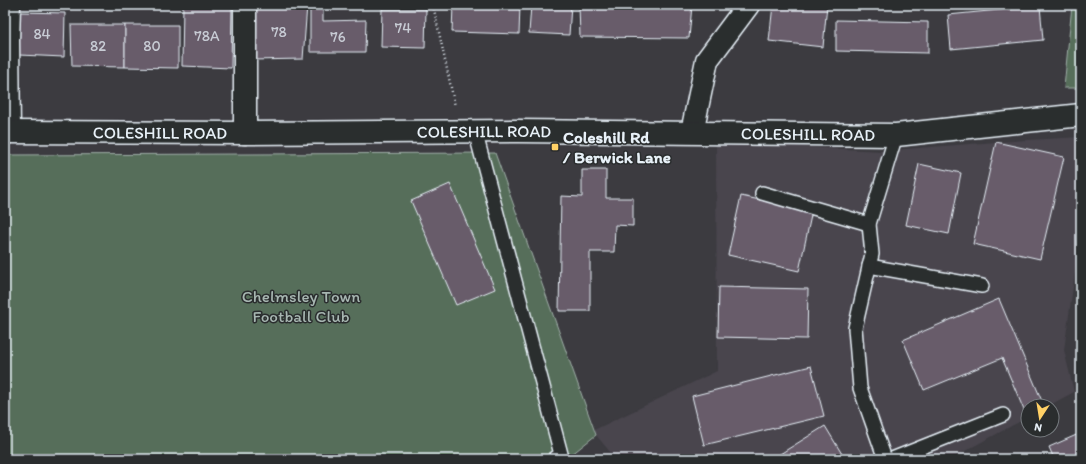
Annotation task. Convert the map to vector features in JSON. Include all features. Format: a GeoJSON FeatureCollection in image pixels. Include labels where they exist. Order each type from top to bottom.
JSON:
{"type":"FeatureCollection","features":[{"type":"Feature","properties":{"kind":"street"},"geometry":{"type":"LineString","coordinates":[[7,132],[9,5]]}},
{"type":"Feature","properties":{"kind":"street"},"geometry":{"type":"LineString","coordinates":[[245,5],[245,133]]}},
{"type":"Feature","properties":{"kind":"street"},"geometry":{"type":"LineString","coordinates":[[692,132],[707,60],[748,5]]}},
{"type":"Feature","properties":{"kind":"street","name":"COLESHILL ROAD"},"geometry":{"type":"LineString","coordinates":[[7,132],[245,133],[519,131],[896,135],[1081,115]]}},
{"type":"Feature","properties":{"kind":"lane"},"geometry":{"type":"LineString","coordinates":[[475,131],[561,454],[554,459]]}},
{"type":"Feature","properties":{"kind":"lane"},"geometry":{"type":"LineString","coordinates":[[885,459],[860,388],[855,328],[872,254],[869,224],[896,135]]}},
{"type":"Feature","properties":{"kind":"lane"},"geometry":{"type":"LineString","coordinates":[[762,193],[869,224]]}},
{"type":"Feature","properties":{"kind":"lane"},"geometry":{"type":"LineString","coordinates":[[869,266],[982,286]]}},
{"type":"Feature","properties":{"kind":"lane"},"geometry":{"type":"LineString","coordinates":[[892,459],[1003,415]]}},
{"type":"Feature","properties":{"kind":"path"},"geometry":{"type":"LineString","coordinates":[[433,5],[455,109]]}},
{"type":"Feature","properties":{"kind":"shaded area"},"geometry":{"type":"Polygon","coordinates":[[[1081,137],[1081,230],[1064,350],[1074,392],[1060,400],[1060,398],[1020,398],[1020,421],[950,459],[616,459],[596,435],[594,430],[717,371],[716,142],[880,151],[1081,137]]]}},
{"type":"Feature","properties":{"kind":"green space"},"geometry":{"type":"Polygon","coordinates":[[[1072,5],[1081,5],[1081,88],[1064,88],[1072,5]]]}},
{"type":"Feature","properties":{"kind":"green space","name":"Chelmsley Town Football Club"},"geometry":{"type":"Polygon","coordinates":[[[495,153],[596,435],[566,459],[5,459],[5,155],[495,153]]]}},
{"type":"Feature","properties":{"kind":"building"},"geometry":{"type":"Polygon","coordinates":[[[183,5],[232,5],[231,68],[182,66],[183,5]]]}},
{"type":"Feature","properties":{"kind":"building"},"geometry":{"type":"Polygon","coordinates":[[[255,5],[307,5],[303,59],[252,60],[255,5]]]}},
{"type":"Feature","properties":{"kind":"building"},"geometry":{"type":"Polygon","coordinates":[[[453,5],[520,5],[519,34],[452,32],[453,5]]]}},
{"type":"Feature","properties":{"kind":"building"},"geometry":{"type":"Polygon","coordinates":[[[531,5],[571,5],[569,35],[529,33],[531,5]]]}},
{"type":"Feature","properties":{"kind":"building"},"geometry":{"type":"Polygon","coordinates":[[[579,5],[692,5],[689,38],[580,37],[579,5]]]}},
{"type":"Feature","properties":{"kind":"building"},"geometry":{"type":"Polygon","coordinates":[[[773,5],[827,5],[823,47],[769,41],[773,5]]]}},
{"type":"Feature","properties":{"kind":"building"},"geometry":{"type":"Polygon","coordinates":[[[1040,6],[1043,40],[951,49],[948,15],[1040,6]]]}},
{"type":"Feature","properties":{"kind":"building"},"geometry":{"type":"Polygon","coordinates":[[[310,8],[323,8],[323,21],[366,20],[365,52],[310,52],[310,8]]]}},
{"type":"Feature","properties":{"kind":"building"},"geometry":{"type":"Polygon","coordinates":[[[382,9],[426,9],[425,48],[381,47],[382,9]]]}},
{"type":"Feature","properties":{"kind":"building"},"geometry":{"type":"Polygon","coordinates":[[[20,12],[65,13],[64,57],[19,55],[20,12]]]}},
{"type":"Feature","properties":{"kind":"building"},"geometry":{"type":"Polygon","coordinates":[[[836,20],[928,22],[928,53],[836,51],[836,20]]]}},
{"type":"Feature","properties":{"kind":"building"},"geometry":{"type":"Polygon","coordinates":[[[71,25],[125,25],[125,67],[72,66],[71,25]]]}},
{"type":"Feature","properties":{"kind":"building"},"geometry":{"type":"Polygon","coordinates":[[[125,25],[178,25],[178,68],[125,67],[125,25]]]}},
{"type":"Feature","properties":{"kind":"building"},"geometry":{"type":"Polygon","coordinates":[[[996,142],[1064,157],[1040,259],[973,244],[996,142]]]}},
{"type":"Feature","properties":{"kind":"building"},"geometry":{"type":"Polygon","coordinates":[[[919,164],[961,173],[949,234],[906,225],[919,164]]]}},
{"type":"Feature","properties":{"kind":"building"},"geometry":{"type":"Polygon","coordinates":[[[582,170],[606,170],[606,198],[633,198],[633,226],[615,225],[614,252],[590,252],[590,311],[559,311],[561,196],[582,197],[582,170]]]}},
{"type":"Feature","properties":{"kind":"building"},"geometry":{"type":"Polygon","coordinates":[[[450,184],[495,289],[456,305],[411,201],[450,184]]]}},
{"type":"Feature","properties":{"kind":"building"},"geometry":{"type":"Polygon","coordinates":[[[741,196],[812,211],[799,271],[728,255],[741,196]]]}},
{"type":"Feature","properties":{"kind":"building"},"geometry":{"type":"Polygon","coordinates":[[[719,287],[808,289],[807,339],[718,337],[719,287]]]}},
{"type":"Feature","properties":{"kind":"building"},"geometry":{"type":"Polygon","coordinates":[[[999,299],[1041,398],[1020,398],[1020,401],[1002,358],[924,390],[903,340],[999,299]]]}},
{"type":"Feature","properties":{"kind":"building"},"geometry":{"type":"Polygon","coordinates":[[[811,366],[824,416],[704,445],[692,396],[811,366]]]}},
{"type":"Feature","properties":{"kind":"building"},"geometry":{"type":"Polygon","coordinates":[[[825,426],[845,459],[772,459],[825,426]]]}},
{"type":"Feature","properties":{"kind":"building"},"geometry":{"type":"Polygon","coordinates":[[[1081,433],[1081,459],[1054,459],[1049,447],[1081,433]]]}},
{"type":"Feature","properties":{"kind":"place","name":"Coleshill Rd / Berwick Lane"},"geometry":{"type":"Point","coordinates":[555,147]}}]}
